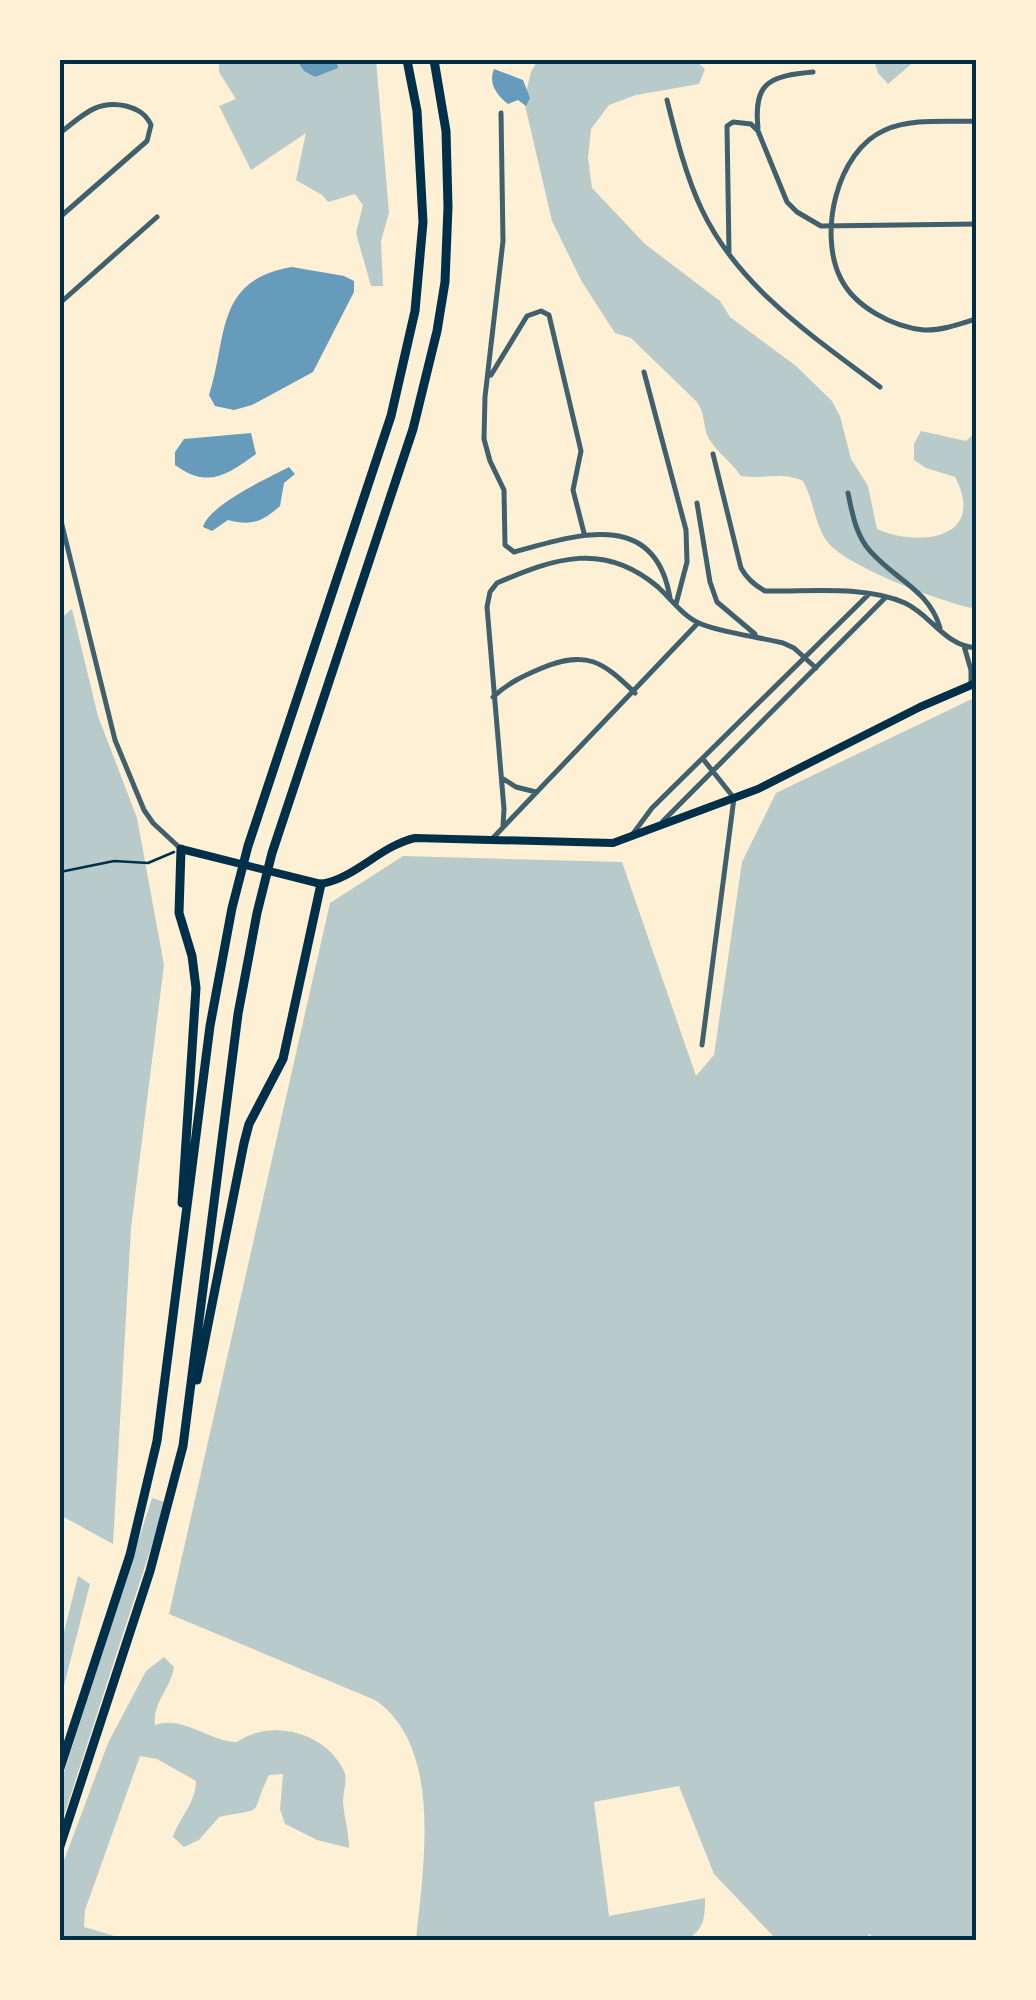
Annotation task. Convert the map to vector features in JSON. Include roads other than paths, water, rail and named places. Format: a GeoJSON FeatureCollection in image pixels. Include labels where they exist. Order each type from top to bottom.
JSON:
{"type":"FeatureCollection","features":[{"type":"Feature","properties":{"kind":"highway"},"geometry":{"type":"LineString","coordinates":[[60,1768],[114,1608],[143,1503],[165,1399],[202,1078],[232,908],[248,846],[391,416],[416,312],[422,222],[417,111],[407,60]]}},
{"type":"Feature","properties":{"kind":"highway"},"geometry":{"type":"LineString","coordinates":[[189,1412],[231,1059],[257,913],[272,853],[413,429],[437,331],[445,282],[448,207],[446,130],[434,60]]}},
{"type":"Feature","properties":{"kind":"highway"},"geometry":{"type":"LineString","coordinates":[[178,1284],[196,988],[192,956],[179,913],[181,849]]}},
{"type":"Feature","properties":{"kind":"highway"},"geometry":{"type":"LineString","coordinates":[[60,1846],[167,1510],[244,1143],[249,1124],[282,1059],[320,884]]}},
{"type":"Feature","properties":{"kind":"main road"},"geometry":{"type":"LineString","coordinates":[[181,849],[320,884],[340,879],[397,842],[415,838],[600,846],[654,831],[758,789],[974,684]]}},
{"type":"Feature","properties":{"kind":"street"},"geometry":{"type":"LineString","coordinates":[[813,72],[772,78],[757,100],[758,131],[787,202],[810,222],[832,228],[976,224]]}},
{"type":"Feature","properties":{"kind":"street"},"geometry":{"type":"LineString","coordinates":[[667,100],[702,210],[746,277],[803,331],[880,388]]}},
{"type":"Feature","properties":{"kind":"street"},"geometry":{"type":"LineString","coordinates":[[60,134],[96,106],[109,103],[132,108],[147,116],[151,125],[147,141],[60,217]]}},
{"type":"Feature","properties":{"kind":"street"},"geometry":{"type":"LineString","coordinates":[[502,113],[503,242],[484,439],[504,490],[508,549],[514,552],[597,532],[640,545],[666,573],[673,601]]}},
{"type":"Feature","properties":{"kind":"street"},"geometry":{"type":"LineString","coordinates":[[976,121],[911,123],[883,130],[851,160],[839,182],[832,228],[841,280],[868,309],[904,326],[927,330],[976,319]]}},
{"type":"Feature","properties":{"kind":"street"},"geometry":{"type":"LineString","coordinates":[[730,252],[727,126],[732,122],[750,124],[758,131]]}},
{"type":"Feature","properties":{"kind":"street"},"geometry":{"type":"LineString","coordinates":[[60,304],[157,217]]}},
{"type":"Feature","properties":{"kind":"street"},"geometry":{"type":"LineString","coordinates":[[488,379],[527,316],[541,311],[549,316],[581,451],[572,490],[584,533]]}},
{"type":"Feature","properties":{"kind":"street"},"geometry":{"type":"LineString","coordinates":[[644,372],[686,530],[687,562],[673,601]]}},
{"type":"Feature","properties":{"kind":"street"},"geometry":{"type":"LineString","coordinates":[[713,454],[746,579],[765,591],[838,590],[902,602],[964,646],[976,648]]}},
{"type":"Feature","properties":{"kind":"street"},"geometry":{"type":"LineString","coordinates":[[848,493],[856,528],[866,546],[916,588],[936,612],[940,630]]}},
{"type":"Feature","properties":{"kind":"street"},"geometry":{"type":"LineString","coordinates":[[697,503],[717,602],[757,636]]}},
{"type":"Feature","properties":{"kind":"street"},"geometry":{"type":"LineString","coordinates":[[60,518],[115,740],[144,810],[181,849]]}},
{"type":"Feature","properties":{"kind":"street"},"geometry":{"type":"LineString","coordinates":[[503,826],[487,607],[497,583],[569,557],[609,560],[632,568],[698,623],[783,642],[816,668]]}},
{"type":"Feature","properties":{"kind":"street"},"geometry":{"type":"LineString","coordinates":[[630,838],[652,808],[868,595]]}},
{"type":"Feature","properties":{"kind":"street"},"geometry":{"type":"LineString","coordinates":[[654,831],[885,598]]}},
{"type":"Feature","properties":{"kind":"street"},"geometry":{"type":"LineString","coordinates":[[492,840],[698,623]]}},
{"type":"Feature","properties":{"kind":"street"},"geometry":{"type":"LineString","coordinates":[[964,646],[974,684]]}},
{"type":"Feature","properties":{"kind":"street"},"geometry":{"type":"LineString","coordinates":[[493,698],[517,678],[565,659],[578,658],[611,670],[635,693]]}},
{"type":"Feature","properties":{"kind":"street"},"geometry":{"type":"LineString","coordinates":[[702,759],[734,798],[702,1045]]}},
{"type":"Feature","properties":{"kind":"street"},"geometry":{"type":"LineString","coordinates":[[501,777],[516,787],[536,792]]}},
{"type":"Feature","properties":{"kind":"water"},"geometry":{"type":"Polygon","coordinates":[[[297,60],[336,60],[338,68],[315,77],[304,71],[297,60]]]}},
{"type":"Feature","properties":{"kind":"water"},"geometry":{"type":"Polygon","coordinates":[[[494,69],[523,80],[530,98],[526,106],[518,100],[508,104],[500,97],[493,84],[494,69]]]}},
{"type":"Feature","properties":{"kind":"water"},"geometry":{"type":"Polygon","coordinates":[[[292,267],[354,281],[354,292],[313,372],[252,405],[234,410],[215,406],[209,395],[228,314],[236,298],[249,284],[267,274],[292,267]]]}},
{"type":"Feature","properties":{"kind":"water"},"geometry":{"type":"Polygon","coordinates":[[[251,433],[256,454],[226,473],[207,478],[175,465],[175,452],[184,439],[251,433]]]}},
{"type":"Feature","properties":{"kind":"water"},"geometry":{"type":"Polygon","coordinates":[[[289,467],[295,474],[284,483],[280,506],[268,516],[244,523],[228,520],[212,531],[203,527],[227,501],[289,467]]]}}]}
